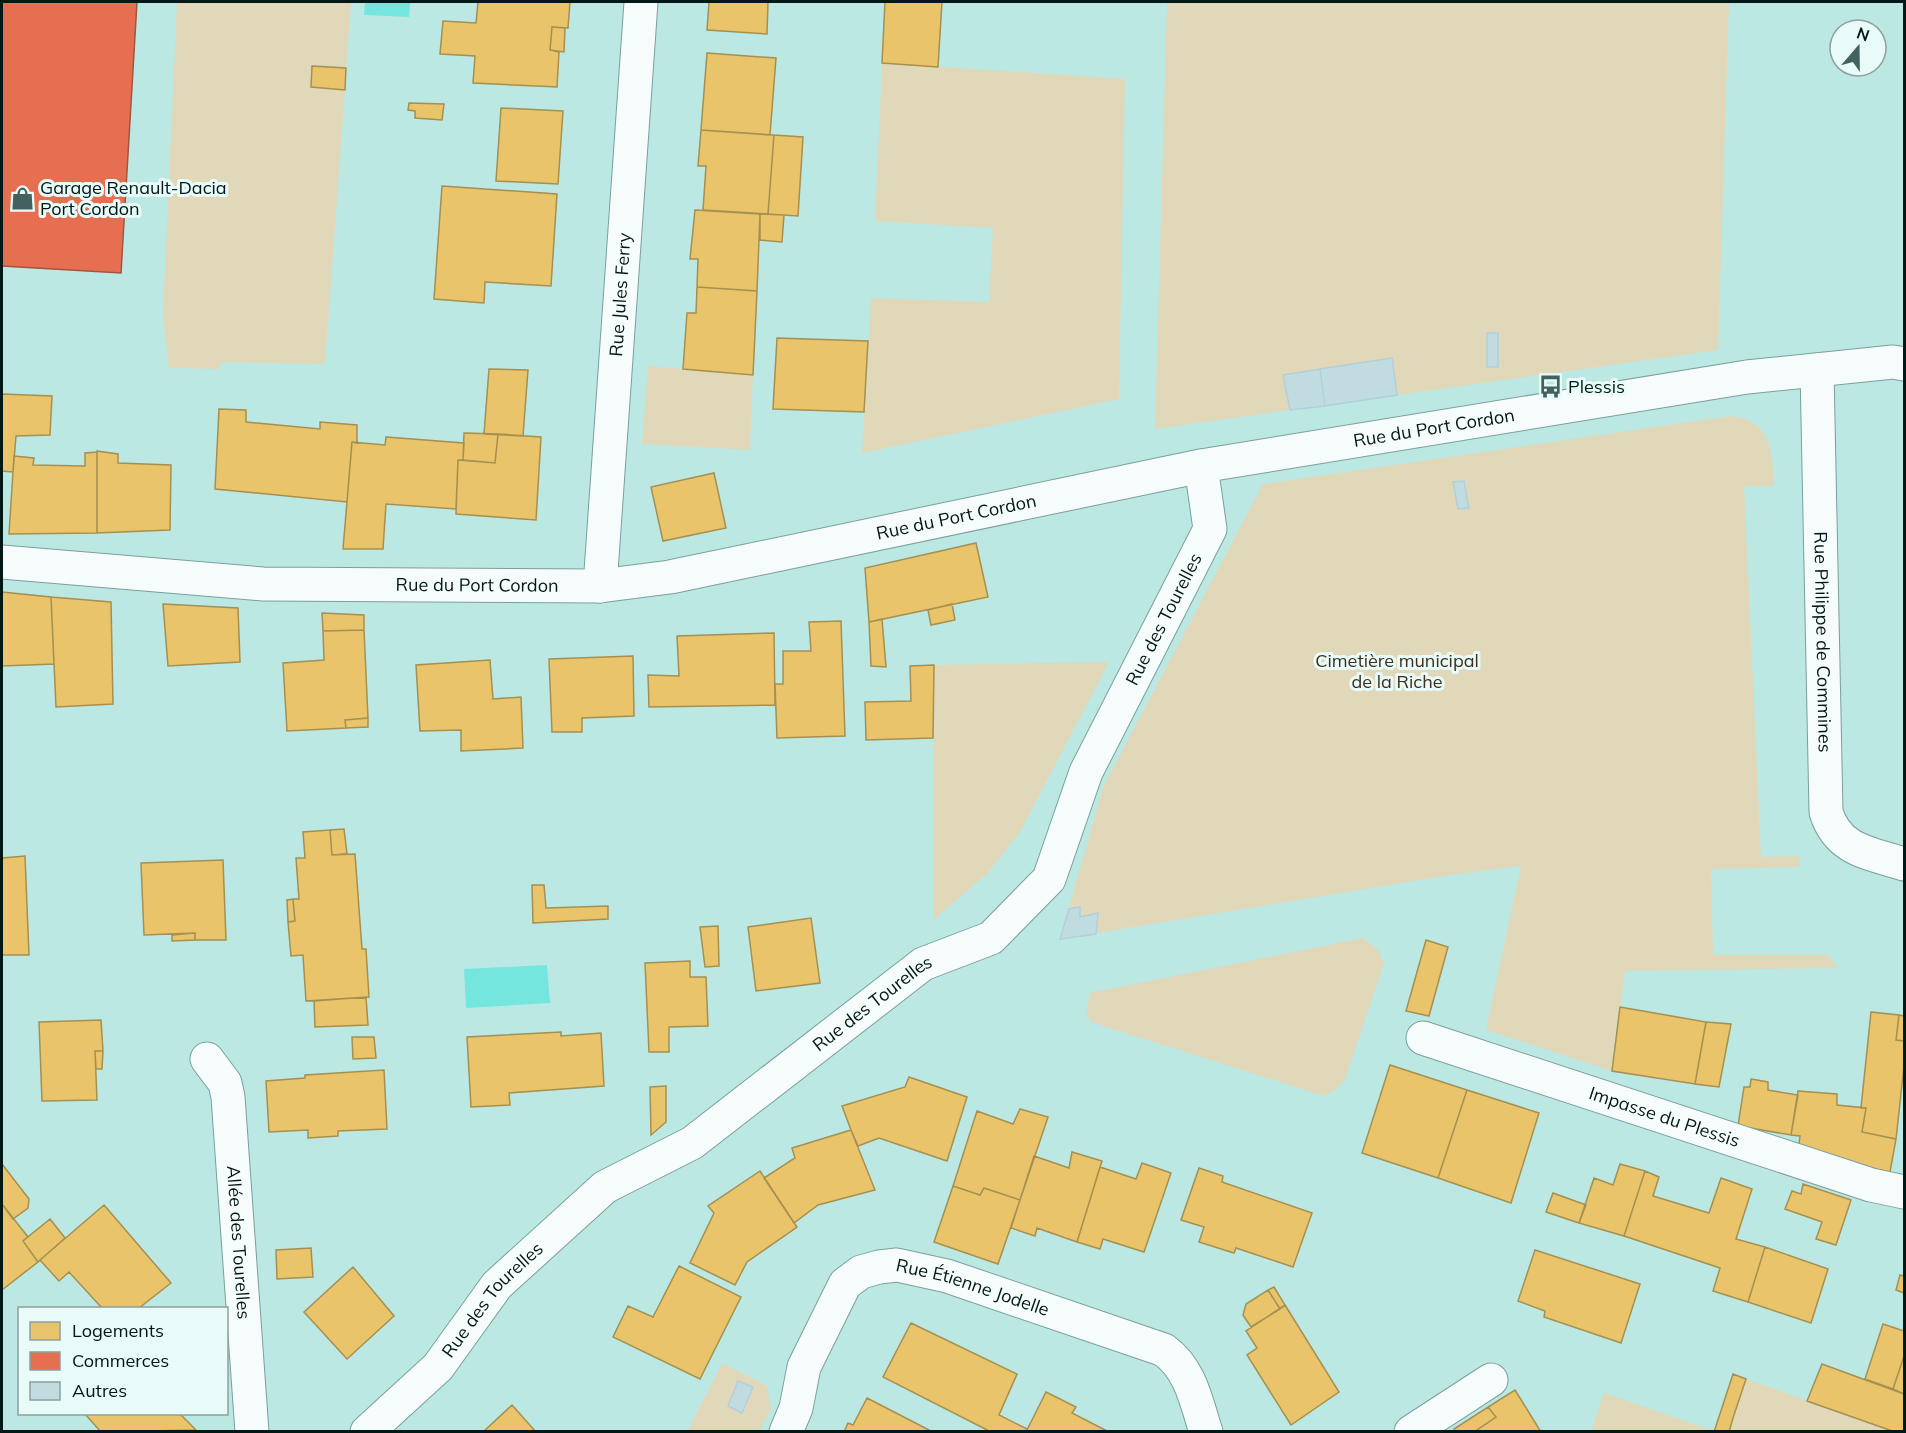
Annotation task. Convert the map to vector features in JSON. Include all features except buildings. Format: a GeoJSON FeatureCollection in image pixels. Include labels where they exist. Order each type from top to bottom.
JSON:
{"type":"FeatureCollection","features":[{"type":"Feature","properties":{"kind":"street","name":"Rue Jules Ferry"},"geometry":{"type":"LineString","coordinates":[[600,586],[641,2]]}},
{"type":"Feature","properties":{"kind":"street","name":"Rue du Port Cordon"},"geometry":{"type":"LineString","coordinates":[[2,562],[263,584],[600,586],[670,577],[1202,466],[1736,379],[1893,362],[1905,364]]}},
{"type":"Feature","properties":{"kind":"street","name":"Rue Philippe de Commines"},"geometry":{"type":"LineString","coordinates":[[1816,370],[1826,812],[1831,828],[1841,840],[1854,848],[1905,864]]}},
{"type":"Feature","properties":{"kind":"street","name":"Rue des Tourelles"},"geometry":{"type":"LineString","coordinates":[[367,1431],[438,1367],[497,1285],[605,1188],[692,1143],[923,964],[991,938],[1049,879],[1086,772],[1210,529],[1202,466]]}},
{"type":"Feature","properties":{"kind":"street","name":"Impasse du Plessis"},"geometry":{"type":"LineString","coordinates":[[1423,1038],[1871,1185],[1905,1192]]}},
{"type":"Feature","properties":{"kind":"street","name":"Allée des Tourelles"},"geometry":{"type":"LineString","coordinates":[[207,1059],[225,1083],[228,1097],[252,1431]]}},
{"type":"Feature","properties":{"kind":"street","name":"Rue Étienne Jodelle"},"geometry":{"type":"LineString","coordinates":[[786,1431],[796,1408],[804,1367],[845,1284],[861,1272],[897,1265],[947,1276],[1164,1350],[1178,1361],[1187,1374],[1206,1431]]}},
{"type":"Feature","properties":{"kind":"street"},"geometry":{"type":"LineString","coordinates":[[1411,1431],[1491,1380]]}},
{"type":"Feature","properties":{"kind":"green space"},"geometry":{"type":"Polygon","coordinates":[[[177,2],[351,2],[346,68],[312,66],[311,86],[345,90],[325,364],[221,362],[220,369],[169,368],[163,315],[177,2]]]}},
{"type":"Feature","properties":{"kind":"green space"},"geometry":{"type":"Polygon","coordinates":[[[1167,2],[1729,2],[1718,350],[1155,429],[1167,2]]]}},
{"type":"Feature","properties":{"kind":"green space"},"geometry":{"type":"Polygon","coordinates":[[[882,63],[1125,79],[1119,399],[862,453],[871,298],[989,302],[993,228],[875,221],[882,63]]]}},
{"type":"Feature","properties":{"kind":"green space"},"geometry":{"type":"Polygon","coordinates":[[[648,366],[753,375],[750,450],[642,444],[648,366]]]}},
{"type":"Feature","properties":{"kind":"green space","name":"Cimetière municipal de la Riche"},"geometry":{"type":"Polygon","coordinates":[[[1731,416],[1745,419],[1762,431],[1770,450],[1774,486],[1744,486],[1761,857],[1799,856],[1800,867],[1711,869],[1713,955],[1828,955],[1838,968],[1625,971],[1612,1071],[1486,1030],[1521,866],[1444,876],[1060,939],[1103,787],[1263,484],[1731,416]]]}},
{"type":"Feature","properties":{"kind":"green space"},"geometry":{"type":"Polygon","coordinates":[[[1109,662],[1020,832],[987,874],[934,919],[934,665],[1109,662]]]}},
{"type":"Feature","properties":{"kind":"green space"},"geometry":{"type":"Polygon","coordinates":[[[1363,938],[1379,951],[1384,963],[1345,1079],[1337,1089],[1324,1096],[1091,1022],[1086,1013],[1090,993],[1363,938]]]}},
{"type":"Feature","properties":{"kind":"green space"},"geometry":{"type":"Polygon","coordinates":[[[722,1363],[767,1386],[771,1409],[759,1431],[687,1432],[722,1363]]]}},
{"type":"Feature","properties":{"kind":"green space"},"geometry":{"type":"Polygon","coordinates":[[[1746,1379],[1895,1432],[1729,1432],[1746,1379]]]}},
{"type":"Feature","properties":{"kind":"green space"},"geometry":{"type":"Polygon","coordinates":[[[1604,1393],[1714,1431],[1591,1431],[1604,1393]]]}},
{"type":"Feature","properties":{"kind":"water"},"geometry":{"type":"Polygon","coordinates":[[[365,2],[410,2],[409,17],[364,15],[365,2]]]}},
{"type":"Feature","properties":{"kind":"water"},"geometry":{"type":"Polygon","coordinates":[[[547,965],[550,1003],[466,1008],[464,969],[547,965]]]}},
{"type":"Feature","properties":{"kind":"place","name":"Garage Renault-Dacia Port Cordon"},"geometry":{"type":"Point","coordinates":[22,198]}},
{"type":"Feature","properties":{"kind":"place","name":"Plessis"},"geometry":{"type":"Point","coordinates":[1550,387]}}]}
